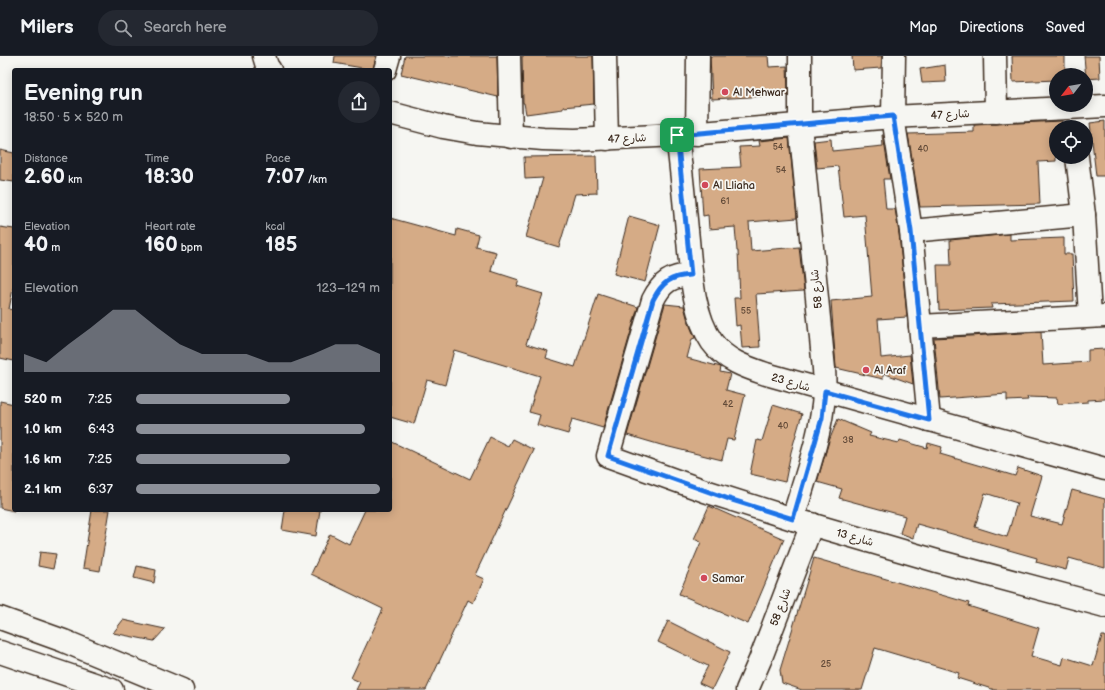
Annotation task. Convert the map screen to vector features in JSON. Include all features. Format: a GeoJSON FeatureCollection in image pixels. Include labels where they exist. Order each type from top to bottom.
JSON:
{"type":"FeatureCollection","features":[{"type":"Feature","properties":{"kind":"street"},"geometry":{"type":"LineString","coordinates":[[264,56],[268,68]]}},
{"type":"Feature","properties":{"kind":"street"},"geometry":{"type":"LineString","coordinates":[[386,68],[389,56]]}},
{"type":"Feature","properties":{"kind":"street"},"geometry":{"type":"LineString","coordinates":[[509,56],[511,137]]}},
{"type":"Feature","properties":{"kind":"street"},"geometry":{"type":"LineString","coordinates":[[605,56],[607,139]]}},
{"type":"Feature","properties":{"kind":"street","name":"شارع 23"},"geometry":{"type":"LineString","coordinates":[[698,56],[687,135],[691,275],[695,296],[706,330],[712,342],[722,353],[745,367],[825,391],[1105,468]]}},
{"type":"Feature","properties":{"kind":"street","name":"شارع 58"},"geometry":{"type":"LineString","coordinates":[[747,690],[758,665],[803,521],[822,418],[825,391],[800,126],[800,56]]}},
{"type":"Feature","properties":{"kind":"street"},"geometry":{"type":"LineString","coordinates":[[894,56],[893,116],[911,231],[929,420]]}},
{"type":"Feature","properties":{"kind":"street"},"geometry":{"type":"LineString","coordinates":[[995,56],[996,112]]}},
{"type":"Feature","properties":{"kind":"street","name":"شارع 47"},"geometry":{"type":"LineString","coordinates":[[392,114],[443,127],[477,133],[543,139],[607,139],[687,135],[800,126],[893,116],[996,112],[1072,117],[1105,106]]}},
{"type":"Feature","properties":{"kind":"street"},"geometry":{"type":"LineString","coordinates":[[920,326],[1098,316],[1096,262],[1084,215],[1078,164]]}},
{"type":"Feature","properties":{"kind":"street"},"geometry":{"type":"LineString","coordinates":[[911,231],[1084,215]]}},
{"type":"Feature","properties":{"kind":"street","name":"شارع 13"},"geometry":{"type":"LineString","coordinates":[[691,275],[677,277],[664,283],[653,300],[608,456],[723,497],[944,563],[1105,606]]}},
{"type":"Feature","properties":{"kind":"street"},"geometry":{"type":"LineString","coordinates":[[0,618],[64,641],[182,690]]}},
{"type":"Feature","properties":{"kind":"street"},"geometry":{"type":"LineString","coordinates":[[0,652],[112,690]]}},
{"type":"Feature","properties":{"kind":"building"},"geometry":{"type":"Polygon","coordinates":[[[335,56],[376,56],[373,68],[362,68],[334,63],[335,56]]]}},
{"type":"Feature","properties":{"kind":"building"},"geometry":{"type":"Polygon","coordinates":[[[405,56],[497,56],[498,97],[401,74],[405,56]]]}},
{"type":"Feature","properties":{"kind":"building"},"geometry":{"type":"Polygon","coordinates":[[[522,56],[593,56],[594,104],[563,107],[563,109],[526,114],[523,103],[522,56]]]}},
{"type":"Feature","properties":{"kind":"building"},"geometry":{"type":"Polygon","coordinates":[[[710,56],[768,56],[769,67],[787,66],[788,95],[712,99],[710,56]]]}},
{"type":"Feature","properties":{"kind":"building"},"geometry":{"type":"Polygon","coordinates":[[[852,56],[882,56],[881,68],[853,70],[852,56]]]}},
{"type":"Feature","properties":{"kind":"building"},"geometry":{"type":"Polygon","coordinates":[[[1012,56],[1065,56],[1065,68],[1049,68],[1049,80],[1013,82],[1012,56]]]}},
{"type":"Feature","properties":{"kind":"building"},"geometry":{"type":"Polygon","coordinates":[[[1084,56],[1099,56],[1100,78],[1093,78],[1093,68],[1085,68],[1084,56]]]}},
{"type":"Feature","properties":{"kind":"building"},"geometry":{"type":"Polygon","coordinates":[[[945,65],[946,82],[922,83],[920,69],[945,65]]]}},
{"type":"Feature","properties":{"kind":"building"},"geometry":{"type":"Polygon","coordinates":[[[1105,121],[1105,176],[1096,176],[1093,150],[1093,123],[1105,121]]]}},
{"type":"Feature","properties":{"kind":"building"},"geometry":{"type":"Polygon","coordinates":[[[1049,122],[1049,161],[1038,162],[1040,204],[920,207],[908,134],[974,132],[974,125],[1049,122]]]}},
{"type":"Feature","properties":{"kind":"building"},"geometry":{"type":"Polygon","coordinates":[[[882,135],[890,179],[883,179],[886,209],[895,209],[899,233],[907,317],[878,319],[881,358],[910,355],[913,384],[883,373],[883,379],[836,368],[831,301],[872,297],[865,215],[844,217],[838,166],[817,168],[814,141],[831,139],[832,151],[883,146],[882,135]]]}},
{"type":"Feature","properties":{"kind":"building"},"geometry":{"type":"Polygon","coordinates":[[[789,138],[797,218],[749,222],[751,251],[799,247],[804,291],[756,294],[760,347],[742,348],[740,325],[736,326],[734,298],[740,298],[738,251],[735,227],[709,229],[708,215],[703,216],[700,169],[741,167],[739,147],[760,146],[759,141],[789,138]]]}},
{"type":"Feature","properties":{"kind":"building"},"geometry":{"type":"Polygon","coordinates":[[[0,150],[12,153],[12,182],[0,180],[0,150]]]}},
{"type":"Feature","properties":{"kind":"building"},"geometry":{"type":"Polygon","coordinates":[[[596,156],[597,193],[575,194],[559,247],[526,237],[543,178],[525,179],[524,157],[596,156]]]}},
{"type":"Feature","properties":{"kind":"building"},"geometry":{"type":"Polygon","coordinates":[[[629,216],[660,225],[645,282],[614,274],[629,216]]]}},
{"type":"Feature","properties":{"kind":"building"},"geometry":{"type":"Polygon","coordinates":[[[392,219],[456,236],[457,229],[479,235],[476,247],[496,252],[491,271],[519,280],[517,286],[543,294],[526,344],[548,351],[546,358],[575,367],[598,294],[638,307],[603,428],[572,419],[568,434],[537,425],[540,415],[529,412],[540,376],[454,350],[445,385],[427,380],[414,424],[392,418],[392,219]]]}},
{"type":"Feature","properties":{"kind":"building"},"geometry":{"type":"Polygon","coordinates":[[[0,227],[12,229],[12,294],[9,309],[12,310],[12,361],[0,358],[0,227]]]}},
{"type":"Feature","properties":{"kind":"building"},"geometry":{"type":"Polygon","coordinates":[[[1010,234],[1010,240],[1064,238],[1064,254],[1072,254],[1074,301],[991,304],[992,308],[939,310],[937,265],[951,265],[950,240],[1010,234]]]}},
{"type":"Feature","properties":{"kind":"building"},"geometry":{"type":"Polygon","coordinates":[[[665,304],[684,306],[695,338],[692,339],[687,358],[721,367],[720,372],[730,374],[726,390],[745,395],[734,440],[727,439],[722,460],[627,435],[665,304]]]}},
{"type":"Feature","properties":{"kind":"building"},"geometry":{"type":"Polygon","coordinates":[[[1041,332],[1043,365],[1088,362],[1088,350],[1105,349],[1105,399],[1058,404],[1057,398],[1027,397],[1028,400],[1007,401],[1007,394],[940,399],[934,338],[1041,332]]]}},
{"type":"Feature","properties":{"kind":"building"},"geometry":{"type":"Polygon","coordinates":[[[0,401],[12,404],[12,511],[0,508],[0,401]]]}},
{"type":"Feature","properties":{"kind":"building"},"geometry":{"type":"Polygon","coordinates":[[[773,405],[802,414],[791,452],[785,482],[750,474],[757,440],[762,441],[773,405]]]}},
{"type":"Feature","properties":{"kind":"building"},"geometry":{"type":"Polygon","coordinates":[[[838,419],[871,433],[869,436],[899,443],[900,440],[927,448],[928,443],[942,447],[940,454],[1015,476],[1018,468],[1042,476],[1030,516],[1062,524],[1072,490],[1105,499],[1105,568],[1069,558],[1066,570],[1036,562],[1037,558],[917,524],[913,538],[900,533],[905,516],[839,498],[842,489],[817,482],[829,441],[838,419]],[[985,493],[975,527],[1007,537],[1017,503],[985,493]]]}},
{"type":"Feature","properties":{"kind":"building"},"geometry":{"type":"Polygon","coordinates":[[[490,437],[508,446],[512,439],[534,450],[475,575],[484,579],[473,603],[468,600],[426,690],[356,690],[360,682],[351,678],[383,609],[311,574],[330,534],[349,544],[364,512],[392,512],[392,442],[470,479],[490,437]]]}},
{"type":"Feature","properties":{"kind":"building"},"geometry":{"type":"Polygon","coordinates":[[[709,506],[784,539],[748,624],[679,594],[701,542],[694,539],[709,506]]]}},
{"type":"Feature","properties":{"kind":"building"},"geometry":{"type":"Polygon","coordinates":[[[92,512],[110,512],[100,571],[83,568],[92,512]]]}},
{"type":"Feature","properties":{"kind":"building"},"geometry":{"type":"Polygon","coordinates":[[[285,512],[320,512],[316,536],[282,530],[285,512]]]}},
{"type":"Feature","properties":{"kind":"building"},"geometry":{"type":"Polygon","coordinates":[[[40,552],[56,554],[53,569],[38,566],[40,552]]]}},
{"type":"Feature","properties":{"kind":"building"},"geometry":{"type":"Polygon","coordinates":[[[814,558],[969,603],[968,606],[1039,628],[1031,656],[1062,665],[1064,657],[1093,666],[1102,636],[1105,636],[1105,690],[995,690],[957,678],[959,673],[875,648],[862,690],[802,690],[782,683],[780,670],[814,558]]]}},
{"type":"Feature","properties":{"kind":"building"},"geometry":{"type":"Polygon","coordinates":[[[137,566],[156,570],[154,583],[134,578],[137,566]]]}},
{"type":"Feature","properties":{"kind":"building"},"geometry":{"type":"Polygon","coordinates":[[[123,620],[165,629],[154,641],[113,633],[123,620]]]}},
{"type":"Feature","properties":{"kind":"building"},"geometry":{"type":"Polygon","coordinates":[[[668,621],[730,652],[712,689],[699,683],[708,666],[658,642],[668,621]]]}},
{"type":"Feature","properties":{"kind":"place","name":"Al Mehwar"},"geometry":{"type":"Point","coordinates":[725,92]}},
{"type":"Feature","properties":{"kind":"place","name":"Al Lliaha"},"geometry":{"type":"Point","coordinates":[705,185]}},
{"type":"Feature","properties":{"kind":"place","name":"Al Araf"},"geometry":{"type":"Point","coordinates":[866,370]}},
{"type":"Feature","properties":{"kind":"place","name":"Samar"},"geometry":{"type":"Point","coordinates":[704,578]}},
{"type":"Feature","properties":{"kind":"route"},"geometry":{"type":"LineString","coordinates":[[893,116],[911,231],[929,420],[825,391],[819,432],[793,519],[704,491],[608,456],[653,300],[664,283],[681,275],[691,275],[688,231],[677,135],[800,126],[893,116]]}}]}
